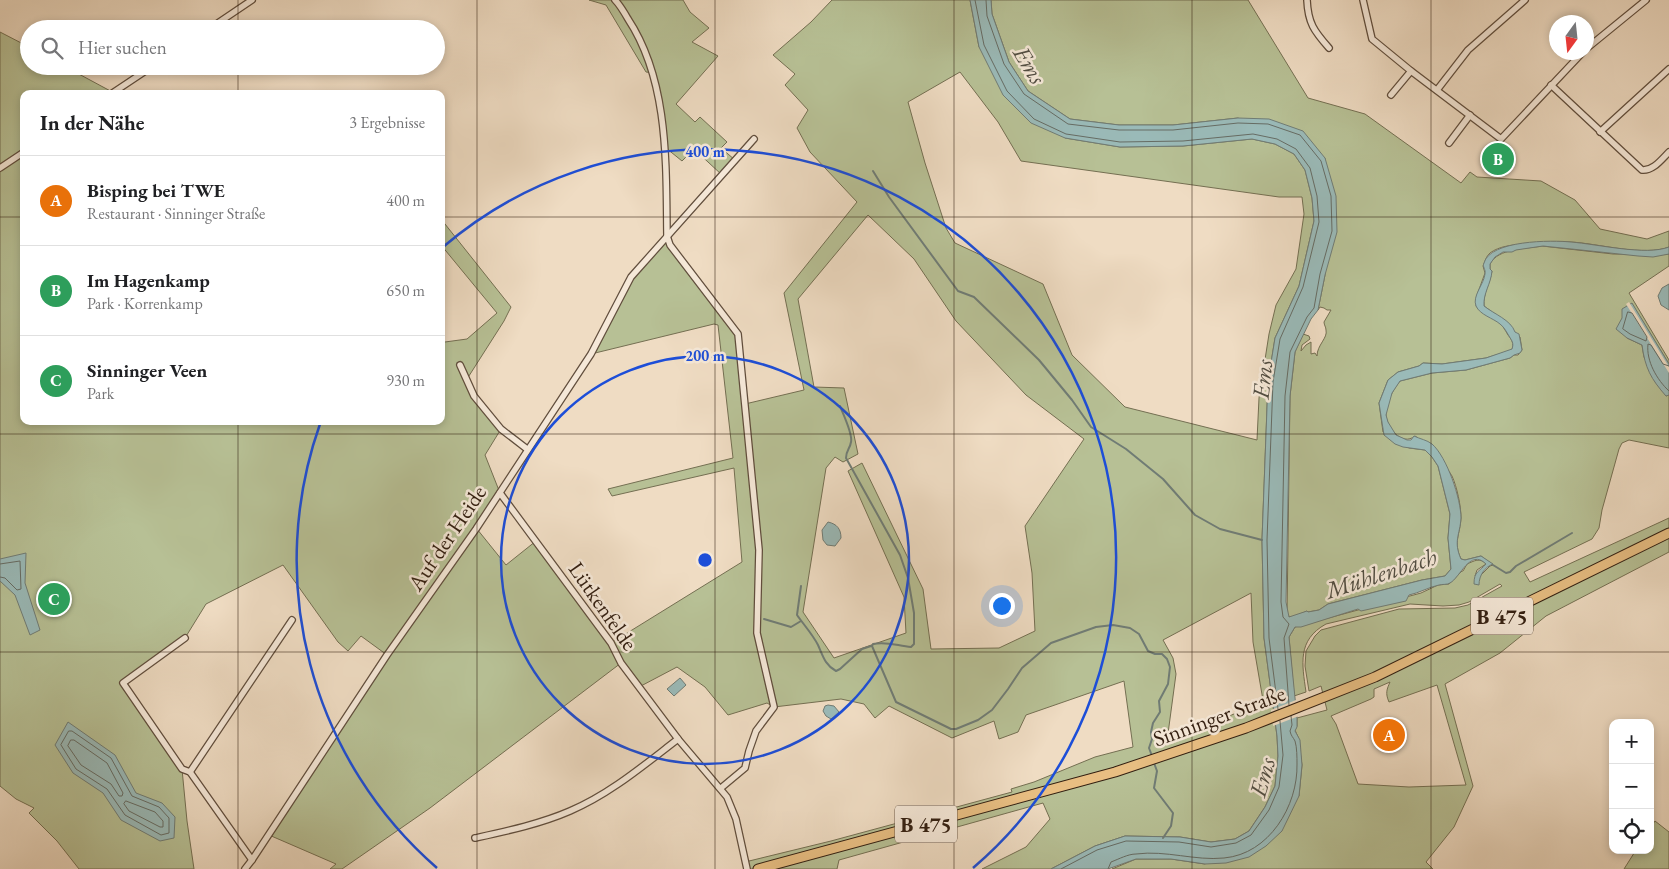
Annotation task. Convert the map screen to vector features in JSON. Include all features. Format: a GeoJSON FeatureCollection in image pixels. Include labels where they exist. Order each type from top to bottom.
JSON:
{"type":"FeatureCollection","features":[{"type":"Feature","properties":{"kind":"main road","name":"Sinninger Straße"},"geometry":{"type":"LineString","coordinates":[[758,869],[1138,765],[1246,728],[1375,677],[1669,533]]}},
{"type":"Feature","properties":{"kind":"street"},"geometry":{"type":"LineString","coordinates":[[222,20],[252,0]]}},
{"type":"Feature","properties":{"kind":"street"},"geometry":{"type":"LineString","coordinates":[[615,0],[636,31],[653,72],[666,148],[667,236],[670,245],[738,334],[759,550],[757,633],[774,707],[756,731],[745,768],[721,788]]}},
{"type":"Feature","properties":{"kind":"street"},"geometry":{"type":"LineString","coordinates":[[1308,0],[1308,15],[1311,26],[1328,48]]}},
{"type":"Feature","properties":{"kind":"street"},"geometry":{"type":"LineString","coordinates":[[1362,0],[1372,39],[1501,139],[1575,60]]}},
{"type":"Feature","properties":{"kind":"street"},"geometry":{"type":"LineString","coordinates":[[1437,90],[1468,50],[1525,0]]}},
{"type":"Feature","properties":{"kind":"street"},"geometry":{"type":"LineString","coordinates":[[1594,42],[1646,0]]}},
{"type":"Feature","properties":{"kind":"street"},"geometry":{"type":"LineString","coordinates":[[1600,132],[1669,70]]}},
{"type":"Feature","properties":{"kind":"street"},"geometry":{"type":"LineString","coordinates":[[1391,95],[1411,71]]}},
{"type":"Feature","properties":{"kind":"street"},"geometry":{"type":"LineString","coordinates":[[117,90],[140,75]]}},
{"type":"Feature","properties":{"kind":"street"},"geometry":{"type":"LineString","coordinates":[[1551,85],[1642,170],[1648,171],[1669,152]]}},
{"type":"Feature","properties":{"kind":"street"},"geometry":{"type":"LineString","coordinates":[[1449,144],[1470,115]]}},
{"type":"Feature","properties":{"kind":"street","name":"Auf der Heide"},"geometry":{"type":"LineString","coordinates":[[245,869],[388,655],[500,493],[527,449],[591,354],[631,277],[754,140]]}},
{"type":"Feature","properties":{"kind":"street"},"geometry":{"type":"LineString","coordinates":[[0,168],[20,155]]}},
{"type":"Feature","properties":{"kind":"street"},"geometry":{"type":"LineString","coordinates":[[460,364],[474,396],[500,429],[527,449]]}},
{"type":"Feature","properties":{"kind":"street","name":"Lütkenfelde"},"geometry":{"type":"LineString","coordinates":[[500,493],[611,643],[621,663],[678,739],[727,797],[736,820],[746,869]]}},
{"type":"Feature","properties":{"kind":"street"},"geometry":{"type":"LineString","coordinates":[[190,772],[292,620]]}},
{"type":"Feature","properties":{"kind":"street"},"geometry":{"type":"LineString","coordinates":[[184,638],[123,683],[182,769],[190,772],[252,860]]}},
{"type":"Feature","properties":{"kind":"street"},"geometry":{"type":"LineString","coordinates":[[475,838],[510,830],[570,811],[615,787],[678,739]]}},
{"type":"Feature","properties":{"kind":"green space"},"geometry":{"type":"Polygon","coordinates":[[[589,0],[683,0],[690,12],[709,28],[692,42],[718,56],[676,104],[695,122],[700,117],[727,142],[721,148],[735,160],[722,175],[694,149],[682,161],[666,148],[653,73],[646,72],[606,5],[589,0]]]}},
{"type":"Feature","properties":{"kind":"green space"},"geometry":{"type":"Polygon","coordinates":[[[832,0],[970,0],[979,47],[1065,138],[1120,147],[1183,146],[1252,139],[1275,144],[1294,154],[1305,170],[1312,198],[1314,221],[1299,286],[1275,338],[1268,382],[1262,540],[1264,638],[1278,756],[1275,786],[1265,807],[1249,831],[1235,839],[1211,842],[1180,837],[1125,836],[1095,846],[1051,869],[982,869],[1026,847],[1050,819],[1043,803],[839,860],[837,869],[747,869],[745,862],[1012,792],[1011,789],[1034,782],[1095,757],[1133,747],[1124,681],[1026,715],[1018,732],[999,739],[994,721],[952,738],[889,706],[875,718],[864,704],[841,699],[774,707],[767,703],[728,715],[705,687],[677,667],[639,687],[621,663],[430,808],[342,869],[330,869],[336,864],[269,835],[387,655],[361,636],[348,651],[338,642],[283,565],[206,604],[185,638],[123,683],[182,769],[194,869],[79,869],[57,841],[29,813],[34,808],[16,799],[0,786],[0,32],[20,42],[20,75],[81,75],[109,90],[20,90],[20,425],[445,425],[445,342],[467,339],[497,313],[445,250],[445,224],[511,307],[467,379],[474,396],[501,429],[485,455],[500,493],[477,529],[506,565],[536,541],[611,643],[742,562],[734,468],[612,496],[608,489],[733,458],[718,325],[714,324],[591,354],[631,277],[667,236],[670,245],[738,334],[745,404],[804,390],[784,293],[857,202],[810,152],[797,128],[808,110],[785,85],[795,74],[773,55],[811,22],[832,0]],[[960,72],[908,102],[946,228],[955,243],[1043,284],[1072,355],[1125,407],[1257,440],[1259,398],[1269,334],[1276,305],[1296,269],[1304,214],[1302,197],[1279,197],[1021,161],[998,122],[960,72]],[[868,215],[798,299],[814,387],[844,388],[858,454],[843,462],[835,457],[826,468],[803,612],[834,658],[906,633],[904,597],[848,471],[862,463],[923,589],[931,649],[999,648],[1035,631],[1032,573],[1025,526],[1084,439],[1026,395],[956,321],[914,259],[868,215]],[[1251,593],[1163,640],[1173,658],[1176,674],[1167,741],[1234,714],[1264,706],[1253,642],[1251,593]]]}},
{"type":"Feature","properties":{"kind":"green space"},"geometry":{"type":"Polygon","coordinates":[[[991,0],[1248,0],[1308,98],[1365,114],[1461,183],[1470,172],[1477,177],[1541,181],[1575,200],[1600,229],[1647,239],[1669,231],[1669,247],[1658,250],[1620,249],[1581,243],[1558,242],[1511,245],[1490,253],[1483,266],[1485,273],[1477,295],[1476,306],[1502,325],[1512,342],[1512,350],[1486,358],[1442,364],[1423,363],[1398,372],[1388,380],[1379,403],[1383,432],[1409,448],[1425,450],[1438,466],[1450,514],[1448,538],[1451,569],[1445,576],[1328,604],[1319,610],[1307,611],[1293,617],[1287,616],[1290,396],[1295,352],[1303,334],[1309,336],[1310,339],[1302,345],[1301,351],[1311,342],[1311,354],[1315,353],[1317,356],[1326,333],[1324,322],[1331,310],[1320,307],[1318,310],[1325,275],[1325,158],[1238,118],[1173,125],[1119,125],[1070,119],[1028,91],[1009,62],[992,14],[991,0]]]}},
{"type":"Feature","properties":{"kind":"green space"},"geometry":{"type":"Polygon","coordinates":[[[1497,151],[1514,167],[1506,175],[1483,169],[1497,151]]]}},
{"type":"Feature","properties":{"kind":"green space"},"geometry":{"type":"Polygon","coordinates":[[[1542,246],[1613,254],[1669,254],[1669,266],[1629,293],[1669,360],[1669,364],[1632,304],[1627,338],[1642,345],[1644,357],[1666,396],[1669,395],[1669,448],[1629,440],[1622,443],[1602,510],[1599,528],[1592,539],[1524,572],[1530,582],[1669,518],[1669,552],[1546,616],[1500,653],[1445,684],[1473,786],[1454,827],[1426,862],[1433,869],[1112,869],[1136,859],[1171,859],[1205,864],[1299,796],[1302,765],[1298,737],[1295,730],[1297,718],[1327,710],[1321,686],[1309,691],[1305,666],[1306,651],[1321,630],[1399,609],[1455,608],[1468,605],[1502,586],[1500,584],[1469,602],[1459,605],[1410,604],[1326,624],[1310,637],[1306,645],[1303,672],[1306,692],[1294,696],[1289,637],[1295,627],[1421,593],[1438,585],[1449,584],[1463,571],[1467,564],[1475,561],[1479,560],[1486,564],[1477,570],[1475,576],[1479,577],[1493,565],[1481,556],[1465,560],[1461,559],[1457,548],[1461,518],[1460,508],[1452,476],[1418,438],[1415,436],[1405,439],[1392,430],[1387,419],[1386,410],[1390,396],[1400,381],[1432,373],[1466,370],[1518,355],[1522,350],[1520,337],[1484,306],[1492,271],[1490,264],[1499,255],[1506,252],[1542,246]],[[1390,682],[1374,689],[1374,697],[1371,699],[1331,716],[1336,724],[1358,784],[1409,787],[1466,785],[1437,685],[1389,702],[1387,689],[1390,682]]]}},
{"type":"Feature","properties":{"kind":"green space"},"geometry":{"type":"Polygon","coordinates":[[[1655,821],[1669,832],[1669,869],[1624,869],[1633,854],[1654,854],[1655,821]]]}},
{"type":"Feature","properties":{"kind":"water"},"geometry":{"type":"Polygon","coordinates":[[[970,0],[991,0],[992,14],[1009,62],[1028,91],[1070,119],[1119,125],[1173,125],[1238,118],[1269,119],[1303,131],[1325,158],[1336,196],[1337,232],[1318,310],[1311,319],[1295,352],[1290,396],[1286,602],[1289,617],[1307,611],[1319,610],[1328,604],[1445,576],[1451,569],[1448,538],[1450,514],[1438,466],[1425,450],[1403,447],[1395,444],[1384,435],[1379,403],[1388,380],[1398,372],[1423,363],[1442,364],[1486,358],[1512,349],[1512,342],[1504,328],[1480,312],[1475,302],[1485,274],[1484,264],[1489,255],[1509,246],[1550,241],[1635,250],[1669,247],[1669,254],[1653,257],[1543,246],[1503,252],[1495,257],[1490,264],[1492,271],[1484,306],[1510,324],[1515,332],[1519,334],[1522,350],[1520,353],[1510,358],[1466,370],[1432,373],[1400,381],[1392,393],[1386,415],[1388,422],[1396,435],[1407,440],[1411,440],[1414,436],[1432,444],[1438,450],[1448,468],[1459,500],[1461,518],[1457,547],[1461,559],[1465,560],[1481,556],[1493,564],[1483,572],[1479,585],[1474,584],[1475,577],[1477,572],[1486,564],[1480,560],[1475,560],[1470,562],[1450,583],[1409,595],[1406,601],[1361,611],[1358,609],[1301,627],[1295,627],[1289,637],[1297,718],[1295,731],[1300,740],[1302,765],[1299,796],[1282,831],[1266,846],[1249,857],[1226,863],[1205,864],[1171,859],[1136,859],[1108,869],[1051,869],[1095,846],[1125,836],[1180,837],[1211,842],[1235,839],[1249,831],[1265,807],[1275,786],[1278,756],[1277,736],[1264,638],[1262,540],[1268,381],[1275,338],[1299,286],[1314,221],[1312,198],[1305,170],[1294,154],[1275,144],[1252,139],[1183,146],[1120,147],[1065,138],[1031,123],[1003,95],[979,47],[970,0]]]}},
{"type":"Feature","properties":{"kind":"water"},"geometry":{"type":"Polygon","coordinates":[[[1669,284],[1669,310],[1661,305],[1658,296],[1662,288],[1669,284]]]}},
{"type":"Feature","properties":{"kind":"water"},"geometry":{"type":"Polygon","coordinates":[[[1632,303],[1669,364],[1669,395],[1666,396],[1650,373],[1642,345],[1627,338],[1616,329],[1622,318],[1622,309],[1632,303]]]}},
{"type":"Feature","properties":{"kind":"water"},"geometry":{"type":"Polygon","coordinates":[[[828,522],[838,527],[840,532],[841,538],[835,546],[827,545],[823,540],[822,530],[828,522]]]}},
{"type":"Feature","properties":{"kind":"water"},"geometry":{"type":"Polygon","coordinates":[[[26,553],[25,583],[40,630],[30,635],[15,595],[0,581],[0,559],[26,553]]]}},
{"type":"Feature","properties":{"kind":"water"},"geometry":{"type":"Polygon","coordinates":[[[680,678],[686,685],[674,696],[667,689],[680,678]]]}},
{"type":"Feature","properties":{"kind":"water"},"geometry":{"type":"Polygon","coordinates":[[[825,706],[834,706],[839,712],[831,719],[823,711],[825,706]]]}},
{"type":"Feature","properties":{"kind":"water"},"geometry":{"type":"Polygon","coordinates":[[[68,722],[115,755],[136,793],[162,803],[175,817],[174,838],[160,841],[121,820],[103,793],[73,773],[55,745],[68,722]]]}},
{"type":"Feature","properties":{"kind":"pier"},"geometry":{"type":"Polygon","coordinates":[[[1629,302],[1669,367],[1669,373],[1626,304],[1629,302]]]}},
{"type":"Feature","properties":{"kind":"pier"},"geometry":{"type":"Polygon","coordinates":[[[1296,700],[1299,716],[1273,726],[1271,710],[1296,700]]]}},
{"type":"Feature","properties":{"kind":"waterway"},"geometry":{"type":"LineString","coordinates":[[873,171],[889,197],[958,291],[974,297],[1039,360],[1072,400],[1091,427],[1126,449],[1163,479],[1195,515],[1220,529],[1262,540]]}},
{"type":"Feature","properties":{"kind":"waterway"},"geometry":{"type":"LineString","coordinates":[[840,406],[851,438],[846,458],[900,555],[908,578],[914,613],[914,644],[911,647],[883,643],[873,644],[872,646],[896,702],[951,729],[956,729],[978,720],[992,710],[1022,668],[1051,643],[1096,627],[1113,625],[1130,628],[1139,634],[1148,651],[1162,654],[1167,659],[1170,667],[1168,684],[1159,701],[1160,712],[1153,723],[1151,732],[1152,739],[1149,748],[1152,756]]}},
{"type":"Feature","properties":{"kind":"waterway"},"geometry":{"type":"LineString","coordinates":[[1493,565],[1506,573],[1510,572],[1516,566],[1572,533]]}},
{"type":"Feature","properties":{"kind":"waterway"},"geometry":{"type":"LineString","coordinates":[[801,586],[797,615],[816,641],[832,669],[836,671],[840,669],[862,649],[871,646]]}},
{"type":"Feature","properties":{"kind":"waterway"},"geometry":{"type":"LineString","coordinates":[[764,619],[791,627],[801,621]]}},
{"type":"Feature","properties":{"kind":"waterway"},"geometry":{"type":"LineString","coordinates":[[1154,763],[1157,771],[1154,788],[1173,813],[1171,826],[1163,838]]}},
{"type":"Feature","properties":{"kind":"place","name":"Im Hagenkamp"},"geometry":{"type":"Point","coordinates":[1498,159]}},
{"type":"Feature","properties":{"kind":"place","name":"Sinninger Veen"},"geometry":{"type":"Point","coordinates":[54,599]}},
{"type":"Feature","properties":{"kind":"place","name":"Bisping bei TWE"},"geometry":{"type":"Point","coordinates":[1389,735]}},
{"type":"Feature","properties":{"kind":"water label","name":"Ems"},"geometry":{"type":"Point","coordinates":[1030,65]}},
{"type":"Feature","properties":{"kind":"water label","name":"Ems"},"geometry":{"type":"Point","coordinates":[1262,379]}},
{"type":"Feature","properties":{"kind":"water label","name":"Mühlenbach"},"geometry":{"type":"Point","coordinates":[1381,573]}},
{"type":"Feature","properties":{"kind":"water label","name":"Ems"},"geometry":{"type":"Point","coordinates":[1262,777]}}]}
